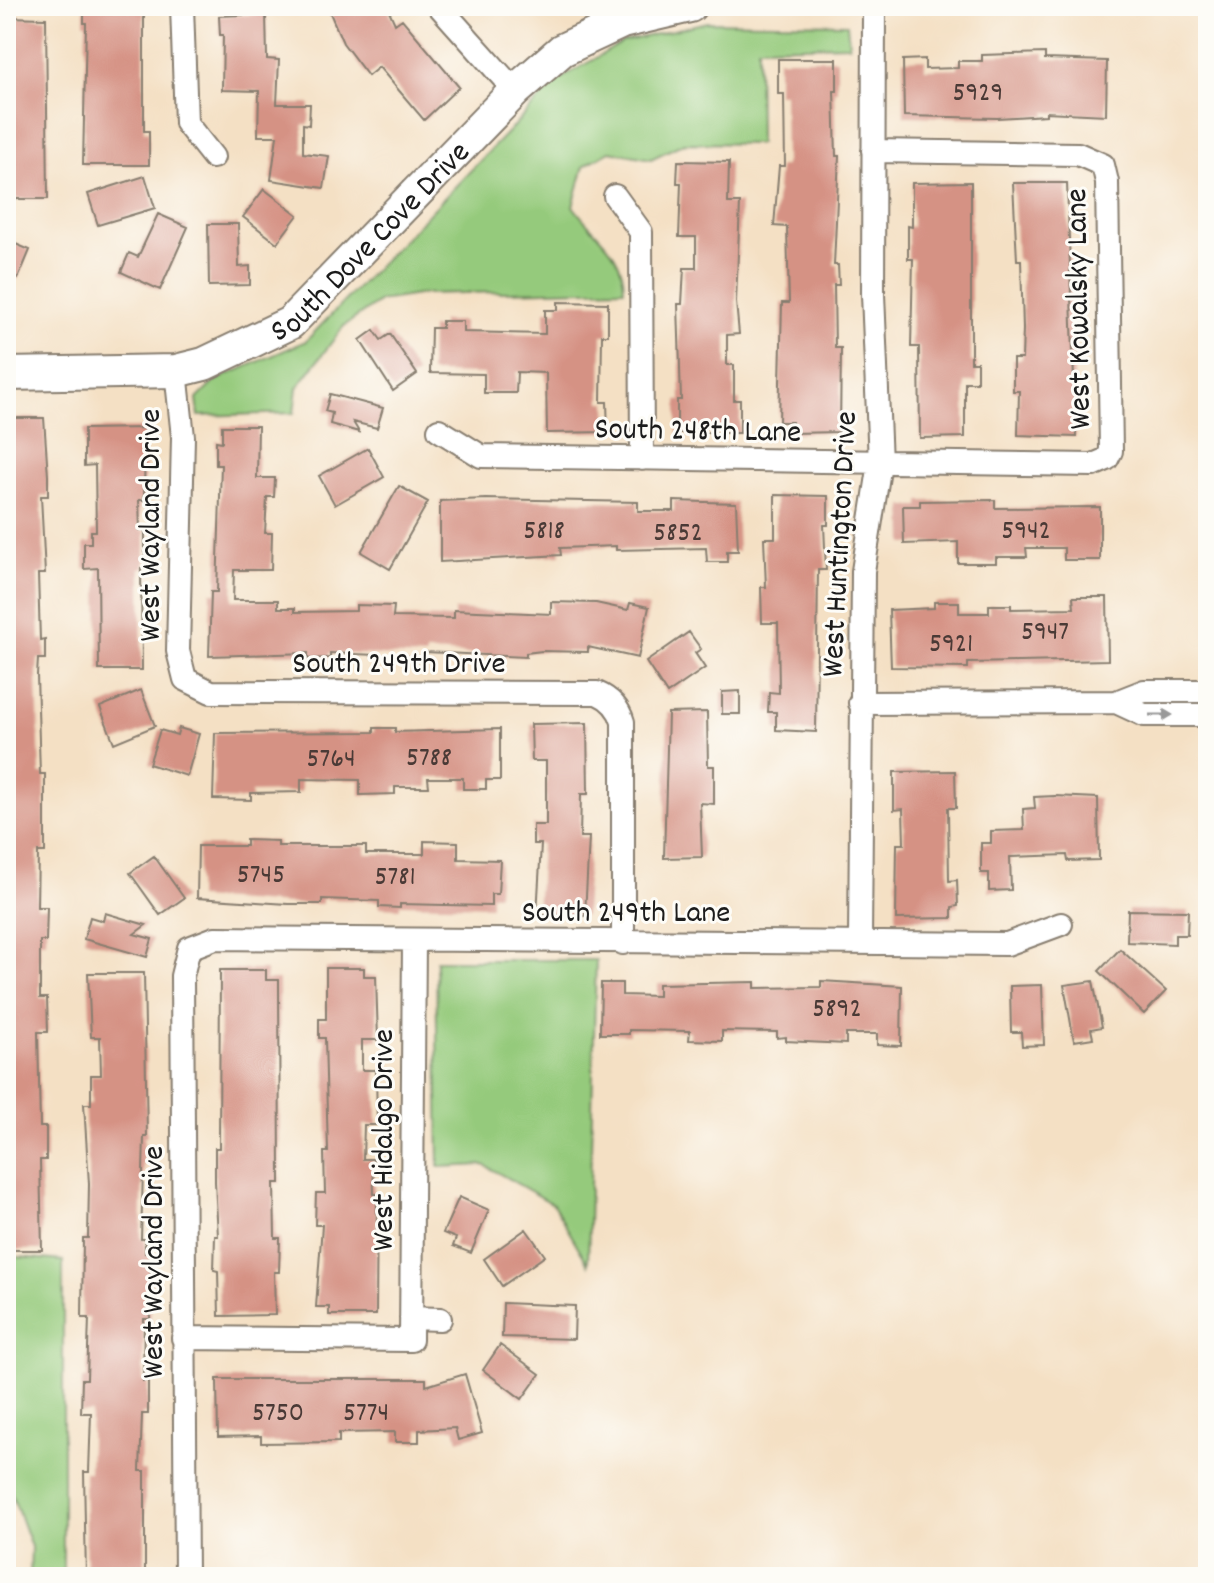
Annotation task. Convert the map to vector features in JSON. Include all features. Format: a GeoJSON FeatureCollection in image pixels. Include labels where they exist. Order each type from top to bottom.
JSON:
{"type":"FeatureCollection","features":[{"type":"Feature","properties":{"kind":"street"},"geometry":{"type":"LineString","coordinates":[[182,6],[186,123],[213,157]]}},
{"type":"Feature","properties":{"kind":"street"},"geometry":{"type":"LineString","coordinates":[[439,6],[515,91]]}},
{"type":"Feature","properties":{"kind":"street","name":"South Dove Cove Drive"},"geometry":{"type":"LineString","coordinates":[[6,374],[176,371],[204,364],[290,323],[515,91],[578,41],[622,22],[690,6]]}},
{"type":"Feature","properties":{"kind":"street","name":"West Huntington Drive"},"geometry":{"type":"LineString","coordinates":[[860,942],[863,571],[880,463],[873,294],[874,6]]}},
{"type":"Feature","properties":{"kind":"street","name":"West Kowalsky Lane"},"geometry":{"type":"LineString","coordinates":[[873,151],[1078,154],[1103,165],[1107,182],[1111,292],[1111,451],[1107,459]]}},
{"type":"Feature","properties":{"kind":"street"},"geometry":{"type":"LineString","coordinates":[[615,196],[641,232],[642,459]]}},
{"type":"Feature","properties":{"kind":"street","name":"West Wayland Drive"},"geometry":{"type":"LineString","coordinates":[[176,371],[183,437],[178,651],[185,679]]}},
{"type":"Feature","properties":{"kind":"street","name":"South 248th Lane"},"geometry":{"type":"LineString","coordinates":[[439,430],[481,456],[1093,465],[1107,459]]}},
{"type":"Feature","properties":{"kind":"street","name":"South 249th Drive"},"geometry":{"type":"LineString","coordinates":[[185,679],[211,692],[597,693],[613,703],[623,722],[623,943]]}},
{"type":"Feature","properties":{"kind":"street"},"geometry":{"type":"LineString","coordinates":[[860,703],[1116,702],[1144,691],[1208,691]]}},
{"type":"Feature","properties":{"kind":"street"},"geometry":{"type":"LineString","coordinates":[[1116,702],[1144,715],[1208,715]]}},
{"type":"Feature","properties":{"kind":"street","name":"South 249th Lane"},"geometry":{"type":"LineString","coordinates":[[189,948],[215,938],[1007,944],[1061,924]]}},
{"type":"Feature","properties":{"kind":"street","name":"West Hidalgo Drive"},"geometry":{"type":"LineString","coordinates":[[183,1338],[411,1340],[414,940]]}},
{"type":"Feature","properties":{"kind":"street","name":"West Wayland Drive"},"geometry":{"type":"LineString","coordinates":[[186,1577],[182,976],[189,948]]}},
{"type":"Feature","properties":{"kind":"street"},"geometry":{"type":"LineString","coordinates":[[411,1318],[440,1319]]}},
{"type":"Feature","properties":{"kind":"green space"},"geometry":{"type":"Polygon","coordinates":[[[707,22],[847,24],[849,45],[758,47],[759,144],[684,143],[651,159],[610,151],[584,166],[573,206],[613,254],[623,275],[624,289],[424,294],[380,301],[344,326],[297,388],[294,413],[199,416],[197,399],[216,380],[306,341],[557,81],[623,42],[707,22]]]}},
{"type":"Feature","properties":{"kind":"green space"},"geometry":{"type":"Polygon","coordinates":[[[436,960],[596,960],[588,1264],[553,1204],[484,1165],[439,1167],[436,960]]]}},
{"type":"Feature","properties":{"kind":"green space"},"geometry":{"type":"Polygon","coordinates":[[[6,1256],[63,1261],[63,1577],[30,1577],[31,1547],[6,1478],[6,1256]]]}},
{"type":"Feature","properties":{"kind":"building"},"geometry":{"type":"Polygon","coordinates":[[[84,6],[144,6],[144,131],[149,131],[149,165],[83,165],[84,6]]]}},
{"type":"Feature","properties":{"kind":"building"},"geometry":{"type":"Polygon","coordinates":[[[327,6],[387,6],[395,24],[402,19],[459,87],[424,120],[379,67],[368,76],[343,43],[327,6]]]}},
{"type":"Feature","properties":{"kind":"building"},"geometry":{"type":"Polygon","coordinates":[[[266,14],[267,59],[279,60],[277,104],[310,104],[309,125],[303,124],[303,153],[329,156],[324,188],[271,180],[277,136],[258,136],[259,91],[222,90],[223,35],[220,35],[219,16],[266,14]]]}},
{"type":"Feature","properties":{"kind":"building"},"geometry":{"type":"Polygon","coordinates":[[[6,17],[46,18],[48,199],[6,199],[6,17]]]}},
{"type":"Feature","properties":{"kind":"building"},"geometry":{"type":"Polygon","coordinates":[[[1045,53],[1045,59],[1107,61],[1106,115],[1046,112],[1046,115],[997,118],[904,116],[903,60],[925,59],[925,69],[958,68],[958,61],[982,61],[982,55],[1045,53]]]}},
{"type":"Feature","properties":{"kind":"building"},"geometry":{"type":"Polygon","coordinates":[[[778,59],[837,59],[837,91],[834,91],[836,156],[839,156],[834,265],[838,265],[839,285],[834,285],[835,348],[841,348],[840,432],[792,433],[792,422],[779,422],[782,303],[789,303],[787,227],[774,226],[779,166],[785,166],[784,94],[778,94],[778,59]]]}},
{"type":"Feature","properties":{"kind":"building"},"geometry":{"type":"Polygon","coordinates":[[[678,161],[729,162],[728,203],[740,203],[736,302],[739,334],[727,335],[727,365],[734,365],[734,400],[740,400],[740,433],[677,433],[677,400],[681,400],[678,304],[682,304],[684,268],[696,268],[696,237],[679,237],[681,183],[677,183],[678,161]]]}},
{"type":"Feature","properties":{"kind":"building"},"geometry":{"type":"Polygon","coordinates":[[[145,176],[155,208],[98,225],[88,194],[145,176]]]}},
{"type":"Feature","properties":{"kind":"building"},"geometry":{"type":"Polygon","coordinates":[[[971,182],[971,362],[977,362],[977,382],[965,382],[965,437],[920,438],[919,347],[911,347],[913,259],[908,259],[912,183],[971,182]]]}},
{"type":"Feature","properties":{"kind":"building"},"geometry":{"type":"Polygon","coordinates":[[[1013,183],[1067,183],[1076,437],[1018,435],[1019,391],[1013,391],[1013,359],[1022,359],[1023,329],[1021,260],[1017,260],[1013,183]]]}},
{"type":"Feature","properties":{"kind":"building"},"geometry":{"type":"Polygon","coordinates":[[[264,189],[298,215],[277,243],[243,217],[264,189]]]}},
{"type":"Feature","properties":{"kind":"building"},"geometry":{"type":"Polygon","coordinates":[[[158,214],[188,227],[160,290],[121,272],[129,253],[138,257],[158,214]]]}},
{"type":"Feature","properties":{"kind":"building"},"geometry":{"type":"Polygon","coordinates":[[[208,224],[238,224],[239,267],[250,266],[250,285],[209,286],[208,224]]]}},
{"type":"Feature","properties":{"kind":"building"},"geometry":{"type":"Polygon","coordinates":[[[6,240],[30,250],[18,279],[6,274],[6,240]]]}},
{"type":"Feature","properties":{"kind":"building"},"geometry":{"type":"Polygon","coordinates":[[[558,302],[608,303],[608,335],[602,335],[601,402],[607,402],[608,432],[547,433],[546,373],[517,372],[516,393],[484,393],[484,374],[430,373],[431,328],[442,328],[442,321],[463,321],[463,332],[545,334],[545,310],[558,310],[558,302]]]}},
{"type":"Feature","properties":{"kind":"building"},"geometry":{"type":"Polygon","coordinates":[[[374,330],[381,340],[390,334],[417,374],[393,391],[360,340],[374,330]]]}},
{"type":"Feature","properties":{"kind":"building"},"geometry":{"type":"Polygon","coordinates":[[[330,394],[383,408],[377,428],[353,422],[359,432],[330,424],[332,413],[325,411],[330,394]]]}},
{"type":"Feature","properties":{"kind":"building"},"geometry":{"type":"Polygon","coordinates":[[[6,418],[44,418],[48,476],[48,496],[41,496],[45,574],[38,574],[40,640],[45,639],[45,659],[38,659],[37,675],[40,774],[45,774],[45,852],[38,852],[37,907],[47,907],[46,941],[40,941],[40,998],[47,998],[48,1032],[38,1032],[40,1127],[46,1127],[46,1160],[40,1160],[42,1250],[6,1250],[6,418]]]}},
{"type":"Feature","properties":{"kind":"building"},"geometry":{"type":"Polygon","coordinates":[[[222,426],[258,426],[257,478],[275,478],[274,497],[267,497],[265,533],[272,533],[271,570],[234,570],[233,600],[278,600],[278,608],[295,608],[295,612],[356,611],[356,605],[394,606],[393,617],[454,618],[454,610],[551,614],[551,602],[596,603],[628,610],[630,603],[649,607],[638,658],[588,647],[588,652],[542,651],[526,653],[526,657],[426,652],[426,657],[330,653],[330,658],[308,659],[308,653],[209,656],[211,592],[217,592],[221,465],[216,465],[216,441],[222,442],[222,426]]]}},
{"type":"Feature","properties":{"kind":"building"},"geometry":{"type":"Polygon","coordinates":[[[145,428],[144,500],[139,500],[140,530],[145,530],[145,568],[141,568],[142,670],[99,670],[98,568],[84,569],[84,543],[91,543],[91,531],[96,531],[95,465],[84,466],[84,429],[145,428]]]}},
{"type":"Feature","properties":{"kind":"building"},"geometry":{"type":"Polygon","coordinates":[[[368,448],[384,477],[335,505],[319,476],[368,448]]]}},
{"type":"Feature","properties":{"kind":"building"},"geometry":{"type":"Polygon","coordinates":[[[399,486],[428,502],[390,569],[361,552],[399,486]]]}},
{"type":"Feature","properties":{"kind":"building"},"geometry":{"type":"Polygon","coordinates":[[[775,495],[828,496],[828,525],[824,525],[826,570],[818,570],[816,732],[776,730],[776,712],[768,712],[769,692],[779,693],[778,623],[762,623],[761,587],[766,587],[764,538],[775,538],[775,495]]]}},
{"type":"Feature","properties":{"kind":"building"},"geometry":{"type":"Polygon","coordinates":[[[995,500],[995,508],[1100,507],[1100,560],[1064,560],[1064,548],[1026,548],[1027,557],[996,557],[996,563],[958,563],[958,542],[904,544],[903,506],[920,506],[920,501],[995,500]]]}},
{"type":"Feature","properties":{"kind":"building"},"geometry":{"type":"Polygon","coordinates":[[[440,501],[638,502],[638,511],[674,511],[674,501],[736,503],[738,551],[727,551],[727,562],[707,562],[706,548],[616,550],[616,546],[560,548],[561,555],[440,562],[440,501]]]}},
{"type":"Feature","properties":{"kind":"building"},"geometry":{"type":"Polygon","coordinates":[[[1073,597],[1107,597],[1108,660],[968,663],[968,668],[891,667],[889,610],[934,608],[934,602],[959,602],[959,613],[989,613],[989,605],[1011,605],[1011,609],[1074,608],[1073,597]]]}},
{"type":"Feature","properties":{"kind":"building"},"geometry":{"type":"Polygon","coordinates":[[[689,632],[701,649],[695,653],[705,668],[667,694],[646,662],[689,632]]]}},
{"type":"Feature","properties":{"kind":"building"},"geometry":{"type":"Polygon","coordinates":[[[141,690],[155,726],[114,743],[100,707],[141,690]]]}},
{"type":"Feature","properties":{"kind":"building"},"geometry":{"type":"Polygon","coordinates":[[[740,691],[740,714],[722,714],[722,692],[740,691]]]}},
{"type":"Feature","properties":{"kind":"building"},"geometry":{"type":"Polygon","coordinates":[[[707,712],[708,766],[714,766],[714,804],[700,803],[702,857],[664,858],[668,713],[707,712]]]}},
{"type":"Feature","properties":{"kind":"building"},"geometry":{"type":"Polygon","coordinates":[[[587,723],[588,794],[581,794],[580,837],[589,837],[585,916],[537,915],[541,844],[533,844],[533,825],[546,825],[546,761],[532,761],[531,724],[587,723]]]}},
{"type":"Feature","properties":{"kind":"building"},"geometry":{"type":"Polygon","coordinates":[[[179,728],[199,734],[187,776],[149,764],[160,730],[177,735],[179,728]]]}},
{"type":"Feature","properties":{"kind":"building"},"geometry":{"type":"Polygon","coordinates":[[[374,728],[395,728],[395,732],[500,729],[500,780],[486,780],[486,789],[463,789],[463,778],[428,778],[429,787],[395,787],[395,794],[360,795],[360,780],[301,779],[301,792],[251,793],[251,800],[213,799],[215,733],[374,732],[374,728]]]}},
{"type":"Feature","properties":{"kind":"building"},"geometry":{"type":"Polygon","coordinates":[[[955,771],[956,808],[948,808],[949,881],[957,880],[958,906],[952,907],[952,918],[896,919],[897,844],[904,844],[903,809],[894,810],[894,772],[955,771]]]}},
{"type":"Feature","properties":{"kind":"building"},"geometry":{"type":"Polygon","coordinates":[[[1034,797],[1098,798],[1099,860],[1068,861],[1067,855],[1010,857],[1011,890],[989,891],[989,873],[981,873],[981,843],[991,843],[991,831],[1024,830],[1023,809],[1035,808],[1034,797]]]}},
{"type":"Feature","properties":{"kind":"building"},"geometry":{"type":"Polygon","coordinates":[[[246,840],[278,841],[278,846],[366,846],[366,854],[424,854],[424,841],[458,842],[458,859],[500,860],[498,894],[491,894],[491,906],[400,904],[400,908],[379,907],[379,901],[322,899],[322,904],[288,904],[197,898],[198,846],[246,846],[246,840]]]}},
{"type":"Feature","properties":{"kind":"building"},"geometry":{"type":"Polygon","coordinates":[[[154,856],[184,898],[160,915],[130,873],[154,856]]]}},
{"type":"Feature","properties":{"kind":"building"},"geometry":{"type":"Polygon","coordinates":[[[1128,910],[1188,911],[1187,935],[1175,935],[1175,944],[1127,942],[1128,910]]]}},
{"type":"Feature","properties":{"kind":"building"},"geometry":{"type":"Polygon","coordinates":[[[105,913],[146,925],[134,934],[152,939],[147,957],[84,939],[90,917],[103,921],[105,913]]]}},
{"type":"Feature","properties":{"kind":"building"},"geometry":{"type":"Polygon","coordinates":[[[1120,949],[1166,991],[1144,1014],[1099,971],[1120,949]]]}},
{"type":"Feature","properties":{"kind":"building"},"geometry":{"type":"Polygon","coordinates":[[[326,968],[364,968],[364,976],[376,976],[378,1040],[362,1040],[362,1070],[376,1070],[377,1125],[364,1125],[363,1159],[373,1159],[374,1194],[377,1194],[376,1315],[329,1315],[329,1307],[316,1307],[322,1225],[315,1225],[316,1193],[325,1193],[324,1152],[328,1152],[325,1038],[319,1038],[319,1019],[326,1019],[326,968]]]}},
{"type":"Feature","properties":{"kind":"building"},"geometry":{"type":"Polygon","coordinates":[[[220,970],[266,970],[266,980],[279,980],[280,1183],[274,1183],[275,1238],[280,1238],[279,1272],[274,1272],[275,1315],[219,1316],[218,1271],[214,1270],[215,1236],[218,1236],[215,1148],[219,1148],[220,970]]]}},
{"type":"Feature","properties":{"kind":"building"},"geometry":{"type":"Polygon","coordinates":[[[88,973],[144,973],[147,1137],[144,1137],[141,1239],[145,1239],[145,1253],[151,1253],[150,1319],[144,1319],[143,1381],[148,1381],[148,1414],[142,1414],[140,1471],[145,1471],[145,1577],[86,1577],[84,1472],[89,1472],[91,1413],[81,1413],[82,1379],[87,1379],[89,1318],[82,1318],[83,1238],[88,1238],[89,1184],[84,1104],[91,1104],[91,1075],[101,1075],[100,1037],[91,1037],[88,973]]]}},
{"type":"Feature","properties":{"kind":"building"},"geometry":{"type":"Polygon","coordinates":[[[821,981],[902,986],[901,1046],[877,1045],[877,1034],[846,1034],[846,1044],[786,1041],[786,1037],[777,1038],[777,1032],[722,1031],[722,1041],[689,1040],[690,1031],[629,1030],[629,1034],[600,1034],[601,983],[622,983],[622,995],[658,996],[658,984],[755,982],[755,988],[821,987],[821,981]]]}},
{"type":"Feature","properties":{"kind":"building"},"geometry":{"type":"Polygon","coordinates":[[[1093,981],[1102,1027],[1091,1029],[1093,1038],[1074,1041],[1064,985],[1093,981]]]}},
{"type":"Feature","properties":{"kind":"building"},"geometry":{"type":"Polygon","coordinates":[[[1042,985],[1044,1045],[1022,1046],[1021,1032],[1011,1032],[1010,986],[1042,985]]]}},
{"type":"Feature","properties":{"kind":"building"},"geometry":{"type":"Polygon","coordinates":[[[459,1197],[489,1210],[471,1253],[453,1246],[456,1238],[443,1233],[459,1197]]]}},
{"type":"Feature","properties":{"kind":"building"},"geometry":{"type":"Polygon","coordinates":[[[526,1229],[545,1256],[502,1286],[484,1259],[526,1229]]]}},
{"type":"Feature","properties":{"kind":"building"},"geometry":{"type":"Polygon","coordinates":[[[503,1303],[575,1306],[574,1339],[502,1337],[503,1303]]]}},
{"type":"Feature","properties":{"kind":"building"},"geometry":{"type":"Polygon","coordinates":[[[500,1345],[540,1374],[522,1399],[483,1370],[500,1345]]]}},
{"type":"Feature","properties":{"kind":"building"},"geometry":{"type":"Polygon","coordinates":[[[465,1374],[482,1433],[458,1440],[455,1428],[419,1430],[419,1442],[395,1442],[395,1432],[339,1433],[339,1442],[261,1443],[261,1436],[218,1437],[217,1379],[426,1379],[426,1386],[465,1374]]]}}]}
